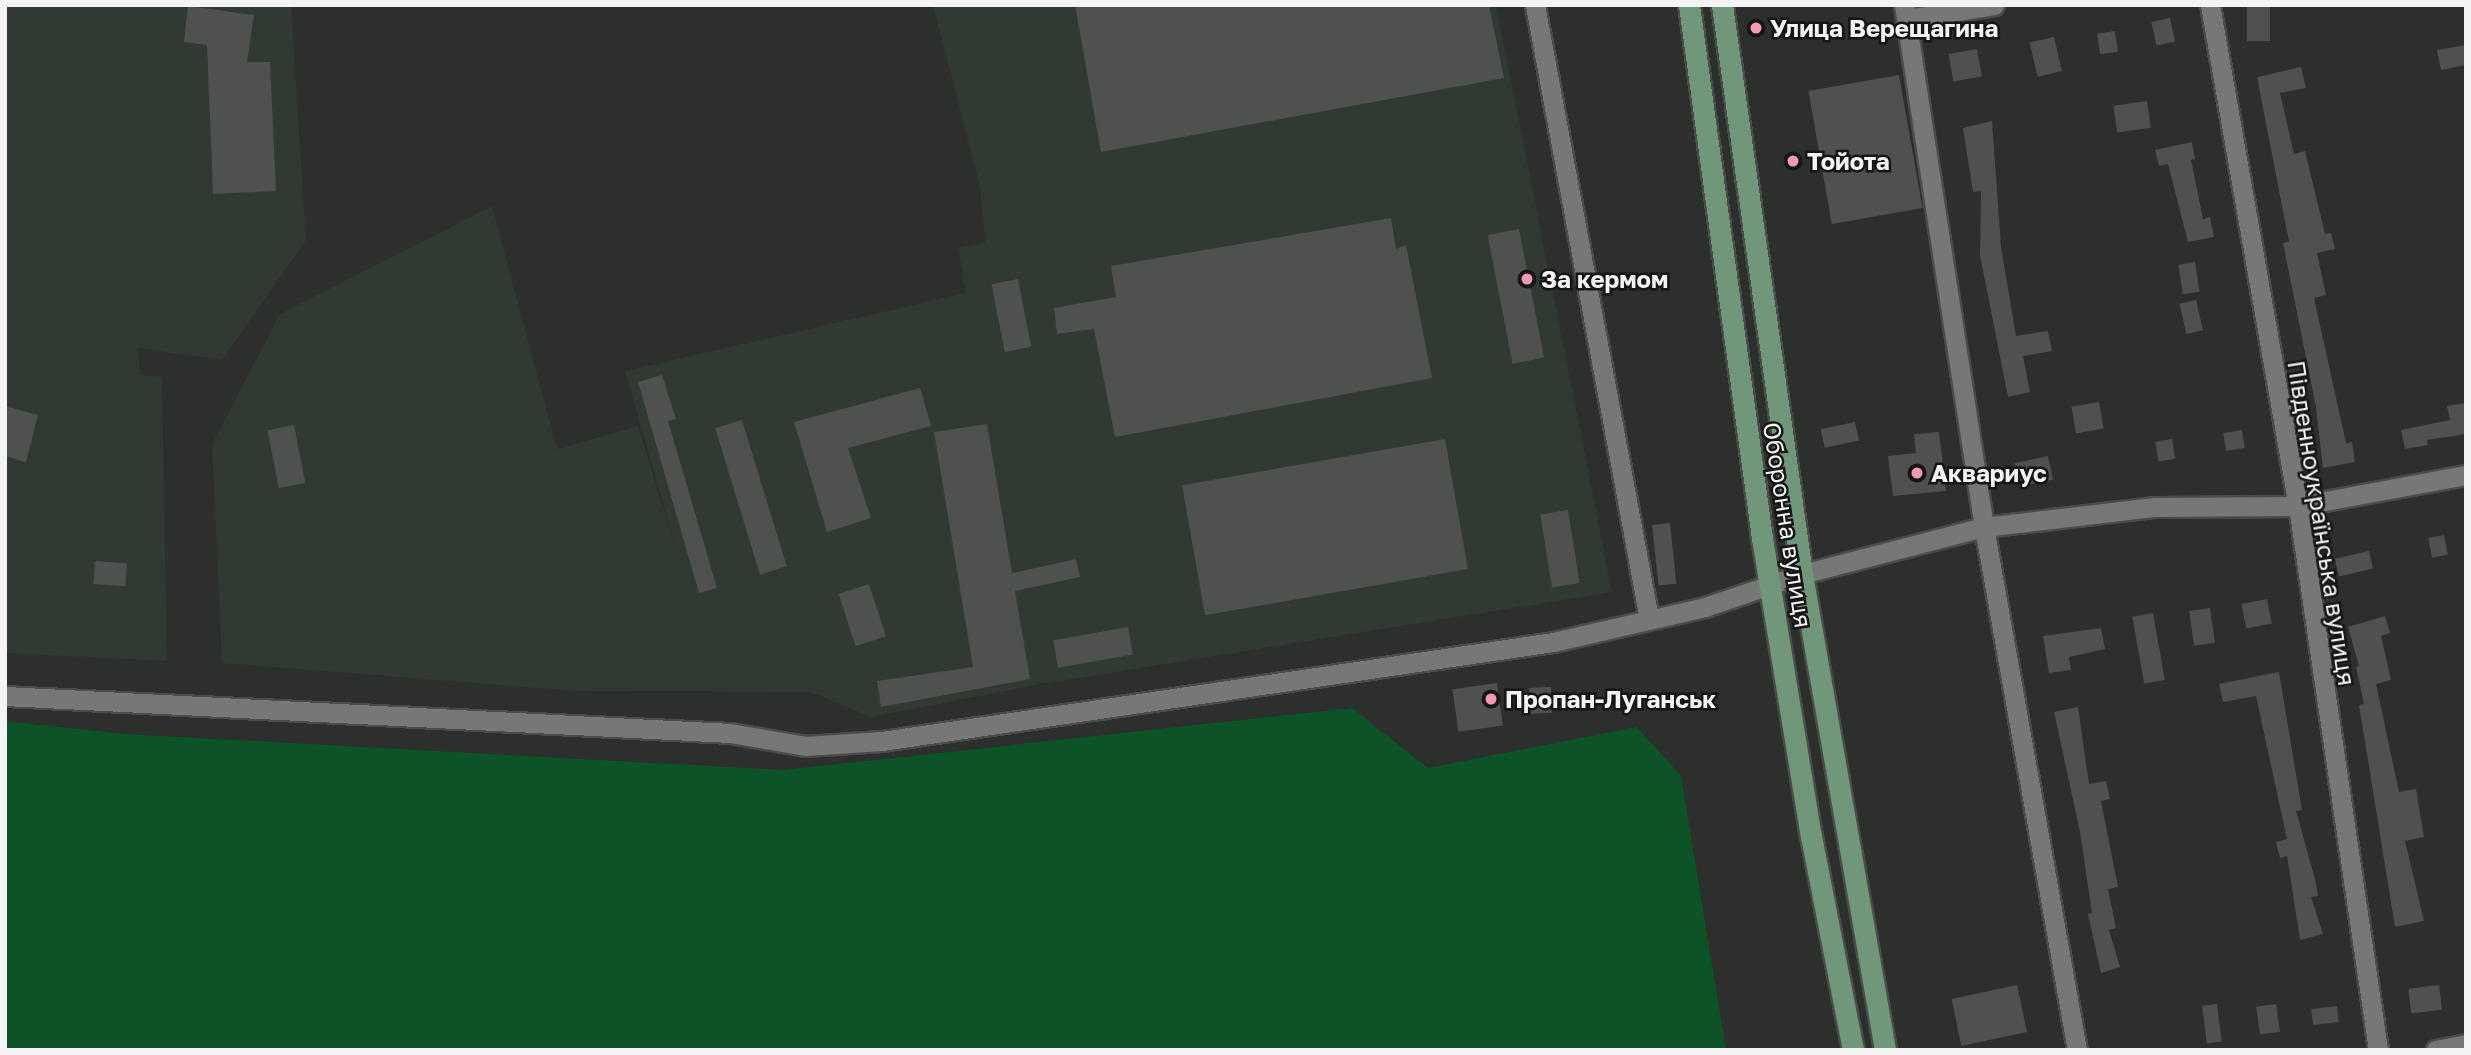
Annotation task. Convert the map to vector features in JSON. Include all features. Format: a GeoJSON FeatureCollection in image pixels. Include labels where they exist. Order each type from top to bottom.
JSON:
{"type":"FeatureCollection","features":[{"type":"Feature","properties":{"kind":"main road","name":"Оборонна вулиця"},"geometry":{"type":"LineString","coordinates":[[1689,5],[1716,225],[1771,588],[1811,836],[1853,1050]]}},
{"type":"Feature","properties":{"kind":"main road","name":"Оборонна вулиця"},"geometry":{"type":"LineString","coordinates":[[1722,5],[1728,73],[1802,574],[1885,1050]]}},
{"type":"Feature","properties":{"kind":"street"},"geometry":{"type":"LineString","coordinates":[[1535,5],[1650,619]]}},
{"type":"Feature","properties":{"kind":"street"},"geometry":{"type":"LineString","coordinates":[[1994,5],[1906,12],[1984,527],[2077,1050]]}},
{"type":"Feature","properties":{"kind":"street","name":"Південноукраїнська вулиця"},"geometry":{"type":"LineString","coordinates":[[2210,5],[2298,506],[2378,1050]]}},
{"type":"Feature","properties":{"kind":"street"},"geometry":{"type":"LineString","coordinates":[[5,696],[730,733],[805,746],[883,741],[1553,642],[1771,588],[1802,574],[1984,527],[2155,507],[2298,506],[2466,475]]}},
{"type":"Feature","properties":{"kind":"street"},"geometry":{"type":"LineString","coordinates":[[2436,1050],[2466,1044]]}},
{"type":"Feature","properties":{"kind":"shaded area"},"geometry":{"type":"Polygon","coordinates":[[[5,5],[291,5],[306,240],[222,360],[138,348],[140,375],[162,377],[167,661],[5,653],[5,5]]]}},
{"type":"Feature","properties":{"kind":"shaded area"},"geometry":{"type":"Polygon","coordinates":[[[933,5],[1496,5],[1612,592],[1041,684],[871,717],[811,692],[578,691],[222,663],[212,444],[280,314],[492,206],[557,449],[638,426],[676,549],[625,371],[966,293],[958,248],[985,243],[980,187],[933,5]]]}},
{"type":"Feature","properties":{"kind":"green space"},"geometry":{"type":"Polygon","coordinates":[[[1352,708],[1428,768],[1637,727],[1681,776],[1726,1050],[5,1050],[5,721],[124,734],[783,770],[1352,708]]]}},
{"type":"Feature","properties":{"kind":"building"},"geometry":{"type":"Polygon","coordinates":[[[1075,5],[1489,5],[1504,78],[1101,152],[1075,5]]]}},
{"type":"Feature","properties":{"kind":"building"},"geometry":{"type":"Polygon","coordinates":[[[2247,5],[2270,5],[2270,41],[2247,41],[2247,5]]]}},
{"type":"Feature","properties":{"kind":"building"},"geometry":{"type":"Polygon","coordinates":[[[188,6],[254,15],[247,62],[270,62],[276,191],[213,194],[207,45],[184,42],[188,6]]]}},
{"type":"Feature","properties":{"kind":"building"},"geometry":{"type":"Polygon","coordinates":[[[2170,18],[2175,41],[2156,45],[2151,22],[2170,18]]]}},
{"type":"Feature","properties":{"kind":"building"},"geometry":{"type":"Polygon","coordinates":[[[2115,31],[2118,52],[2100,54],[2097,34],[2115,31]]]}},
{"type":"Feature","properties":{"kind":"building"},"geometry":{"type":"Polygon","coordinates":[[[2054,37],[2062,71],[2038,77],[2030,43],[2054,37]]]}},
{"type":"Feature","properties":{"kind":"building"},"geometry":{"type":"Polygon","coordinates":[[[2466,45],[2466,65],[2441,70],[2437,50],[2466,45]]]}},
{"type":"Feature","properties":{"kind":"building"},"geometry":{"type":"Polygon","coordinates":[[[1977,49],[1982,77],[1953,82],[1948,54],[1977,49]]]}},
{"type":"Feature","properties":{"kind":"building"},"geometry":{"type":"Polygon","coordinates":[[[2301,67],[2306,88],[2280,93],[2294,154],[2305,151],[2325,234],[2331,233],[2335,249],[2317,253],[2326,295],[2314,298],[2346,443],[2352,442],[2355,462],[2323,468],[2316,407],[2283,243],[2289,242],[2257,77],[2301,67]]]}},
{"type":"Feature","properties":{"kind":"building"},"geometry":{"type":"Polygon","coordinates":[[[1899,75],[1922,208],[1832,224],[1808,91],[1899,75]]]}},
{"type":"Feature","properties":{"kind":"building"},"geometry":{"type":"Polygon","coordinates":[[[2147,101],[2151,128],[2117,132],[2113,106],[2147,101]]]}},
{"type":"Feature","properties":{"kind":"building"},"geometry":{"type":"Polygon","coordinates":[[[1992,121],[2001,247],[2016,336],[2048,331],[2052,351],[2023,356],[2030,392],[2008,397],[1980,255],[1981,191],[1973,192],[1963,128],[1992,121]]]}},
{"type":"Feature","properties":{"kind":"building"},"geometry":{"type":"Polygon","coordinates":[[[2192,142],[2195,159],[2191,160],[2203,219],[2210,217],[2214,237],[2188,242],[2168,164],[2159,166],[2155,150],[2192,142]]]}},
{"type":"Feature","properties":{"kind":"building"},"geometry":{"type":"Polygon","coordinates":[[[1391,218],[1396,249],[1406,245],[1432,378],[1115,437],[1094,329],[1057,334],[1054,308],[1116,297],[1111,266],[1391,218]]]}},
{"type":"Feature","properties":{"kind":"building"},"geometry":{"type":"Polygon","coordinates":[[[1519,229],[1544,358],[1513,364],[1488,235],[1519,229]]]}},
{"type":"Feature","properties":{"kind":"building"},"geometry":{"type":"Polygon","coordinates":[[[2195,262],[2200,292],[2183,294],[2178,265],[2195,262]]]}},
{"type":"Feature","properties":{"kind":"building"},"geometry":{"type":"Polygon","coordinates":[[[1018,279],[1031,347],[1005,352],[991,284],[1018,279]]]}},
{"type":"Feature","properties":{"kind":"building"},"geometry":{"type":"Polygon","coordinates":[[[2196,300],[2203,330],[2186,334],[2179,304],[2196,300]]]}},
{"type":"Feature","properties":{"kind":"building"},"geometry":{"type":"Polygon","coordinates":[[[662,375],[676,419],[668,421],[717,588],[699,593],[638,382],[662,375]]]}},
{"type":"Feature","properties":{"kind":"building"},"geometry":{"type":"Polygon","coordinates":[[[920,388],[931,426],[848,448],[871,518],[827,532],[794,422],[920,388]]]}},
{"type":"Feature","properties":{"kind":"building"},"geometry":{"type":"Polygon","coordinates":[[[2099,402],[2104,429],[2076,433],[2071,407],[2099,402]]]}},
{"type":"Feature","properties":{"kind":"building"},"geometry":{"type":"Polygon","coordinates":[[[2466,403],[2466,434],[2427,440],[2428,445],[2405,449],[2401,430],[2450,420],[2447,406],[2466,403]]]}},
{"type":"Feature","properties":{"kind":"building"},"geometry":{"type":"Polygon","coordinates":[[[5,406],[38,415],[26,462],[5,456],[5,406]]]}},
{"type":"Feature","properties":{"kind":"building"},"geometry":{"type":"Polygon","coordinates":[[[742,420],[787,566],[760,575],[715,428],[742,420]]]}},
{"type":"Feature","properties":{"kind":"building"},"geometry":{"type":"Polygon","coordinates":[[[1855,422],[1859,441],[1825,448],[1821,429],[1855,422]]]}},
{"type":"Feature","properties":{"kind":"building"},"geometry":{"type":"Polygon","coordinates":[[[987,424],[1012,573],[1076,559],[1080,577],[1015,591],[1030,679],[881,707],[877,681],[973,667],[934,432],[987,424]]]}},
{"type":"Feature","properties":{"kind":"building"},"geometry":{"type":"Polygon","coordinates":[[[294,425],[305,483],[279,488],[267,430],[294,425]]]}},
{"type":"Feature","properties":{"kind":"building"},"geometry":{"type":"Polygon","coordinates":[[[2242,430],[2245,448],[2226,451],[2223,433],[2242,430]]]}},
{"type":"Feature","properties":{"kind":"building","name":"Аквариус"},"geometry":{"type":"Polygon","coordinates":[[[1939,432],[1946,491],[1893,496],[1888,456],[1916,453],[1914,434],[1939,432]]]}},
{"type":"Feature","properties":{"kind":"building"},"geometry":{"type":"Polygon","coordinates":[[[1445,439],[1468,569],[1205,615],[1182,485],[1445,439]]]}},
{"type":"Feature","properties":{"kind":"building"},"geometry":{"type":"Polygon","coordinates":[[[2172,439],[2175,459],[2158,461],[2155,442],[2172,439]]]}},
{"type":"Feature","properties":{"kind":"building"},"geometry":{"type":"Polygon","coordinates":[[[2048,456],[2053,479],[2020,487],[2015,463],[2048,456]]]}},
{"type":"Feature","properties":{"kind":"building"},"geometry":{"type":"Polygon","coordinates":[[[1568,510],[1580,583],[1552,587],[1540,514],[1568,510]]]}},
{"type":"Feature","properties":{"kind":"building"},"geometry":{"type":"Polygon","coordinates":[[[1670,523],[1676,584],[1658,586],[1652,525],[1670,523]]]}},
{"type":"Feature","properties":{"kind":"building"},"geometry":{"type":"Polygon","coordinates":[[[2444,535],[2448,555],[2432,558],[2428,538],[2444,535]]]}},
{"type":"Feature","properties":{"kind":"building"},"geometry":{"type":"Polygon","coordinates":[[[2369,551],[2373,569],[2339,576],[2335,559],[2369,551]]]}},
{"type":"Feature","properties":{"kind":"building"},"geometry":{"type":"Polygon","coordinates":[[[95,561],[127,563],[125,586],[93,584],[95,561]]]}},
{"type":"Feature","properties":{"kind":"building"},"geometry":{"type":"Polygon","coordinates":[[[869,584],[886,636],[856,646],[839,594],[869,584]]]}},
{"type":"Feature","properties":{"kind":"building"},"geometry":{"type":"Polygon","coordinates":[[[2267,599],[2272,624],[2246,629],[2241,604],[2267,599]]]}},
{"type":"Feature","properties":{"kind":"building"},"geometry":{"type":"Polygon","coordinates":[[[2210,608],[2215,643],[2194,646],[2189,611],[2210,608]]]}},
{"type":"Feature","properties":{"kind":"building"},"geometry":{"type":"Polygon","coordinates":[[[2153,613],[2165,680],[2144,684],[2132,617],[2153,613]]]}},
{"type":"Feature","properties":{"kind":"building"},"geometry":{"type":"Polygon","coordinates":[[[2385,616],[2390,633],[2381,636],[2391,680],[2376,684],[2399,792],[2416,789],[2424,837],[2405,841],[2424,921],[2395,927],[2359,705],[2364,704],[2356,667],[2359,666],[2348,627],[2385,616]]]}},
{"type":"Feature","properties":{"kind":"building"},"geometry":{"type":"Polygon","coordinates":[[[1128,627],[1133,655],[1058,668],[1053,640],[1128,627]]]}},
{"type":"Feature","properties":{"kind":"building"},"geometry":{"type":"Polygon","coordinates":[[[2101,628],[2105,649],[2069,657],[2071,670],[2049,673],[2043,636],[2101,628]]]}},
{"type":"Feature","properties":{"kind":"building"},"geometry":{"type":"Polygon","coordinates":[[[2279,672],[2302,810],[2296,811],[2315,879],[2318,896],[2311,897],[2323,934],[2300,940],[2287,856],[2280,858],[2276,842],[2287,839],[2256,696],[2223,702],[2219,684],[2279,672]]]}},
{"type":"Feature","properties":{"kind":"building"},"geometry":{"type":"Polygon","coordinates":[[[1497,683],[1503,726],[1458,732],[1452,689],[1497,683]]]}},
{"type":"Feature","properties":{"kind":"building"},"geometry":{"type":"Polygon","coordinates":[[[1551,687],[1552,713],[1530,714],[1529,688],[1551,687]]]}},
{"type":"Feature","properties":{"kind":"building"},"geometry":{"type":"Polygon","coordinates":[[[2078,707],[2089,784],[2106,781],[2110,799],[2101,801],[2118,887],[2108,889],[2116,928],[2109,930],[2120,967],[2101,973],[2088,914],[2092,913],[2080,832],[2054,712],[2078,707]]]}},
{"type":"Feature","properties":{"kind":"building"},"geometry":{"type":"Polygon","coordinates":[[[2017,985],[2027,1032],[1961,1046],[1951,999],[2017,985]]]}},
{"type":"Feature","properties":{"kind":"building"},"geometry":{"type":"Polygon","coordinates":[[[2439,985],[2442,1010],[2411,1014],[2408,989],[2439,985]]]}},
{"type":"Feature","properties":{"kind":"building"},"geometry":{"type":"Polygon","coordinates":[[[2217,1004],[2222,1042],[2207,1044],[2202,1006],[2217,1004]]]}},
{"type":"Feature","properties":{"kind":"building"},"geometry":{"type":"Polygon","coordinates":[[[2276,1004],[2280,1032],[2260,1035],[2256,1007],[2276,1004]]]}},
{"type":"Feature","properties":{"kind":"building"},"geometry":{"type":"Polygon","coordinates":[[[2337,1006],[2339,1022],[2313,1025],[2311,1009],[2337,1006]]]}},
{"type":"Feature","properties":{"kind":"place","name":"Улица Верещагина"},"geometry":{"type":"Point","coordinates":[1756,28]}},
{"type":"Feature","properties":{"kind":"place","name":"Тойота"},"geometry":{"type":"Point","coordinates":[1793,161]}},
{"type":"Feature","properties":{"kind":"place","name":"За кермом"},"geometry":{"type":"Point","coordinates":[1527,279]}},
{"type":"Feature","properties":{"kind":"place","name":"Аквариус"},"geometry":{"type":"Point","coordinates":[1917,473]}},
{"type":"Feature","properties":{"kind":"place","name":"Пропан-Луганськ"},"geometry":{"type":"Point","coordinates":[1491,699]}}]}
